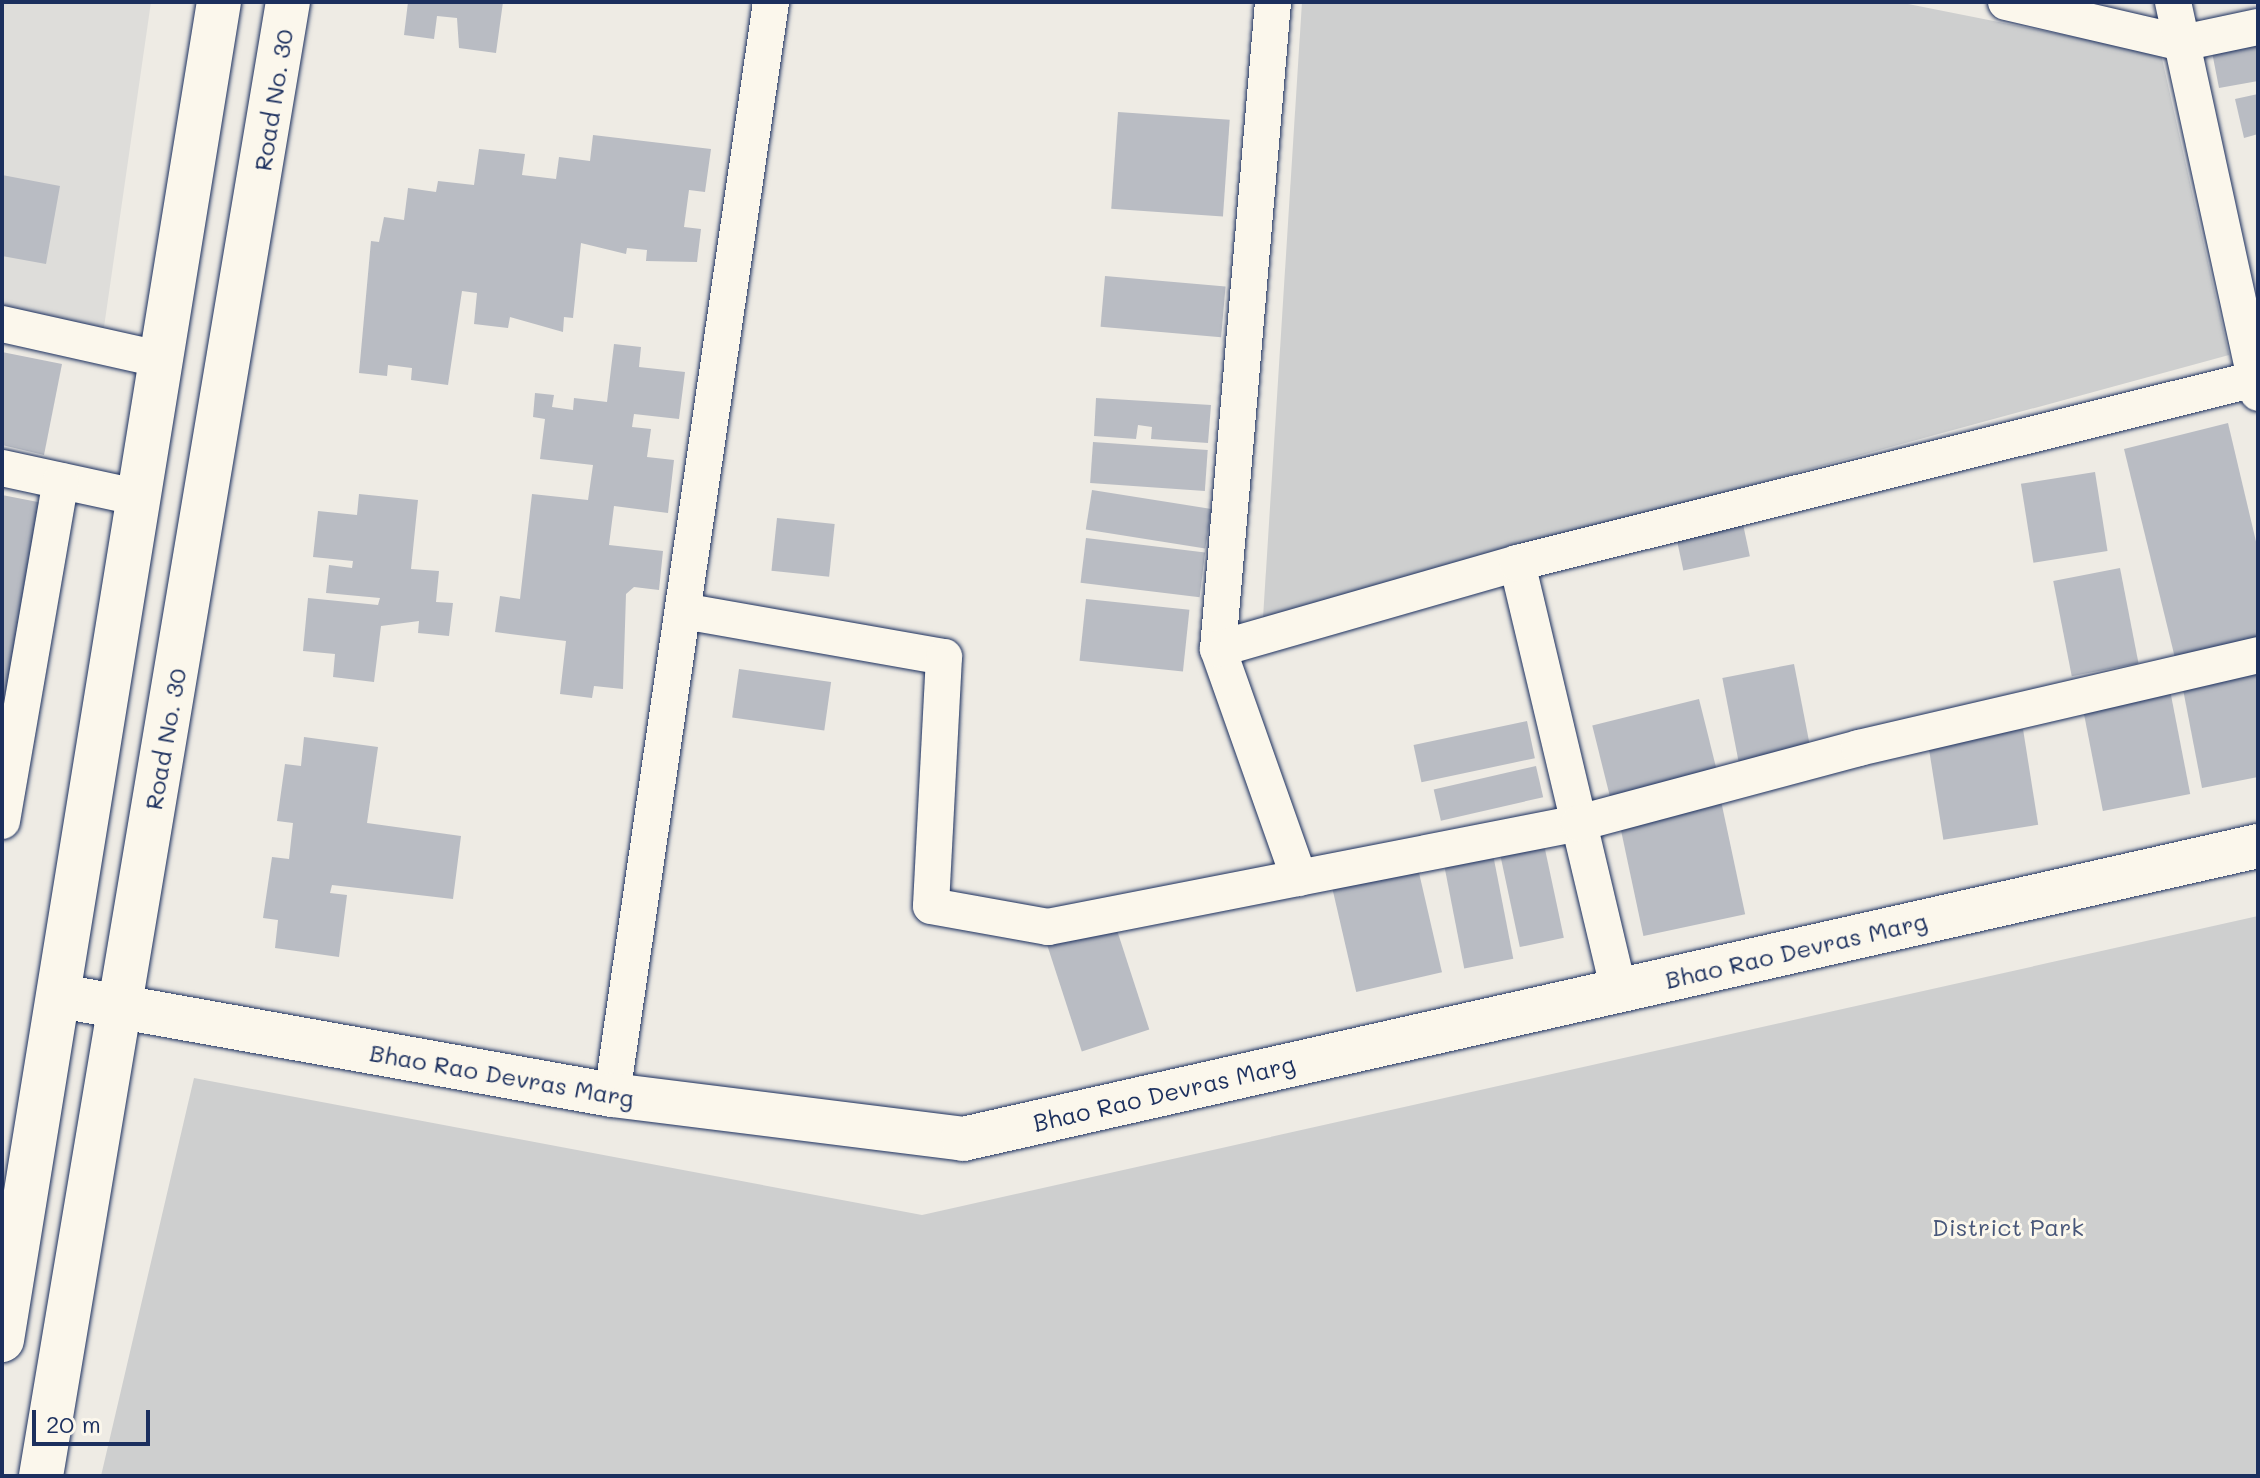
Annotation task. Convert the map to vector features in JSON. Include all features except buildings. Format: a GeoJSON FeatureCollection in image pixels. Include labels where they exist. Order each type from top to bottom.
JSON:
{"type":"FeatureCollection","features":[{"type":"Feature","properties":{"kind":"street"},"geometry":{"type":"LineString","coordinates":[[2,1340],[141,498],[219,2]]}},
{"type":"Feature","properties":{"kind":"street","name":"Road No. 30"},"geometry":{"type":"LineString","coordinates":[[41,1476],[288,2]]}},
{"type":"Feature","properties":{"kind":"street"},"geometry":{"type":"LineString","coordinates":[[612,1095],[771,2]]}},
{"type":"Feature","properties":{"kind":"street"},"geometry":{"type":"LineString","coordinates":[[1273,2],[1218,649],[1299,878]]}},
{"type":"Feature","properties":{"kind":"street"},"geometry":{"type":"LineString","coordinates":[[2006,2],[2182,43],[2258,27]]}},
{"type":"Feature","properties":{"kind":"street"},"geometry":{"type":"LineString","coordinates":[[1218,649],[1517,563],[2256,386],[2173,2]]}},
{"type":"Feature","properties":{"kind":"street"},"geometry":{"type":"LineString","coordinates":[[2,324],[163,360]]}},
{"type":"Feature","properties":{"kind":"street"},"geometry":{"type":"LineString","coordinates":[[2,468],[141,498]]}},
{"type":"Feature","properties":{"kind":"street"},"geometry":{"type":"LineString","coordinates":[[2,821],[61,481]]}},
{"type":"Feature","properties":{"kind":"street"},"geometry":{"type":"LineString","coordinates":[[1517,563],[1619,990]]}},
{"type":"Feature","properties":{"kind":"street"},"geometry":{"type":"LineString","coordinates":[[683,611],[944,657],[931,906],[1048,927],[1579,823],[1859,748],[2258,655]]}},
{"type":"Feature","properties":{"kind":"street","name":"Bhao Rao Devras Marg"},"geometry":{"type":"LineString","coordinates":[[60,996],[612,1095],[963,1139],[2258,846]]}},
{"type":"Feature","properties":{"kind":"shaded area"},"geometry":{"type":"Polygon","coordinates":[[[2,2],[151,2],[102,341],[2,320],[2,2]]]}},
{"type":"Feature","properties":{"kind":"green space"},"geometry":{"type":"Polygon","coordinates":[[[1302,2],[1898,2],[2161,54],[2229,355],[1263,618],[1302,2]]]}},
{"type":"Feature","properties":{"kind":"green space","name":"District Park"},"geometry":{"type":"Polygon","coordinates":[[[2258,916],[2258,1476],[101,1476],[194,1078],[922,1215],[2258,916]]]}}]}
